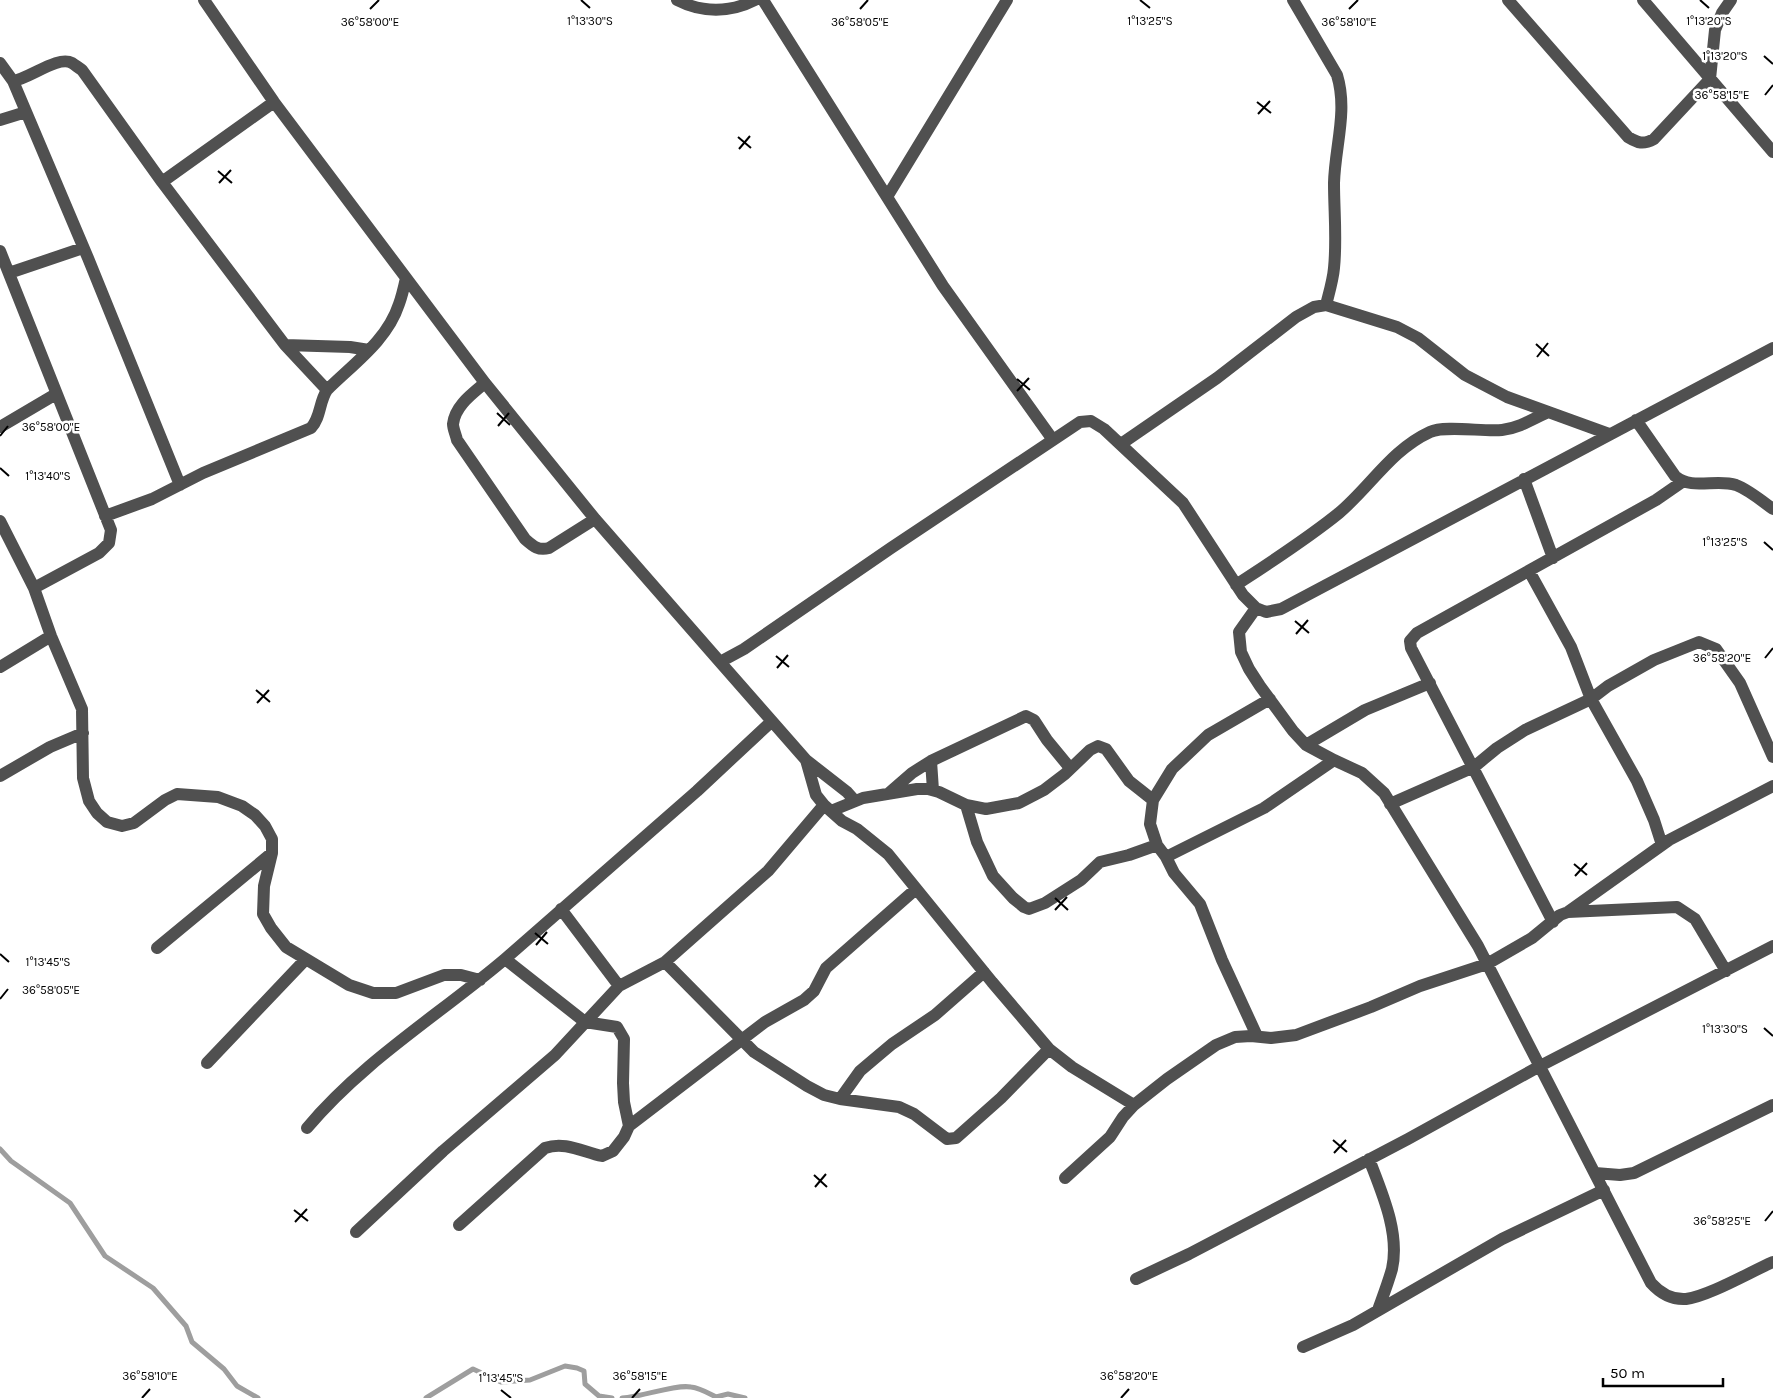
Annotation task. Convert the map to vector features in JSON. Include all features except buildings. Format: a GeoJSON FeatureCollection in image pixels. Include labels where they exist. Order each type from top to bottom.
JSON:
{"type":"FeatureCollection","features":[{"type":"Feature","properties":{"kind":"street"},"geometry":{"type":"LineString","coordinates":[[204,0],[274,102],[485,383],[595,519],[806,760],[847,792],[855,801]]}},
{"type":"Feature","properties":{"kind":"street"},"geometry":{"type":"LineString","coordinates":[[677,0],[700,9],[727,10],[755,0]]}},
{"type":"Feature","properties":{"kind":"street"},"geometry":{"type":"LineString","coordinates":[[763,0],[943,286],[1053,440]]}},
{"type":"Feature","properties":{"kind":"street"},"geometry":{"type":"LineString","coordinates":[[887,197],[1007,0]]}},
{"type":"Feature","properties":{"kind":"street"},"geometry":{"type":"LineString","coordinates":[[1293,0],[1337,75],[1341,88],[1342,104],[1334,182],[1336,219],[1334,270],[1326,305]]}},
{"type":"Feature","properties":{"kind":"street"},"geometry":{"type":"LineString","coordinates":[[1508,0],[1628,137],[1638,143],[1647,143],[1654,139],[1710,79],[1715,30],[1731,0]]}},
{"type":"Feature","properties":{"kind":"street"},"geometry":{"type":"LineString","coordinates":[[1642,0],[1773,152]]}},
{"type":"Feature","properties":{"kind":"street"},"geometry":{"type":"LineString","coordinates":[[12,81],[22,80],[56,62],[70,62],[82,70],[162,182],[285,345],[327,390]]}},
{"type":"Feature","properties":{"kind":"street"},"geometry":{"type":"LineString","coordinates":[[0,63],[12,81],[26,112],[180,485]]}},
{"type":"Feature","properties":{"kind":"street"},"geometry":{"type":"LineString","coordinates":[[162,182],[274,102]]}},
{"type":"Feature","properties":{"kind":"street"},"geometry":{"type":"LineString","coordinates":[[0,120],[26,112]]}},
{"type":"Feature","properties":{"kind":"street"},"geometry":{"type":"LineString","coordinates":[[9,272],[83,248]]}},
{"type":"Feature","properties":{"kind":"street"},"geometry":{"type":"LineString","coordinates":[[0,250],[111,530],[109,543],[99,553],[34,588]]}},
{"type":"Feature","properties":{"kind":"street"},"geometry":{"type":"LineString","coordinates":[[105,516],[152,499],[203,473],[311,428],[319,414],[322,398],[327,390],[369,350],[390,324],[399,305],[406,278]]}},
{"type":"Feature","properties":{"kind":"street"},"geometry":{"type":"LineString","coordinates":[[1120,444],[1217,378],[1296,316],[1314,306],[1326,305],[1396,327],[1418,338],[1465,375],[1492,390],[1609,434]]}},
{"type":"Feature","properties":{"kind":"street"},"geometry":{"type":"LineString","coordinates":[[285,345],[350,347],[369,350]]}},
{"type":"Feature","properties":{"kind":"street"},"geometry":{"type":"LineString","coordinates":[[720,662],[744,649],[1080,422],[1091,422],[1104,429],[1183,502],[1243,595],[1256,608],[1266,612],[1281,608],[1773,348]]}},
{"type":"Feature","properties":{"kind":"street"},"geometry":{"type":"LineString","coordinates":[[485,383],[464,402],[458,411],[453,425],[457,440],[526,539],[536,548],[542,550],[549,548],[595,519]]}},
{"type":"Feature","properties":{"kind":"street"},"geometry":{"type":"LineString","coordinates":[[0,428],[56,394]]}},
{"type":"Feature","properties":{"kind":"street"},"geometry":{"type":"LineString","coordinates":[[1236,585],[1303,540],[1340,512],[1376,474],[1413,441],[1433,431],[1474,429],[1501,431],[1516,428],[1548,412]]}},
{"type":"Feature","properties":{"kind":"street"},"geometry":{"type":"LineString","coordinates":[[1636,420],[1675,476],[1682,482],[1691,484],[1725,483],[1737,485],[1773,508]]}},
{"type":"Feature","properties":{"kind":"street"},"geometry":{"type":"LineString","coordinates":[[1524,479],[1553,558]]}},
{"type":"Feature","properties":{"kind":"street"},"geometry":{"type":"LineString","coordinates":[[1553,922],[1411,648],[1410,641],[1417,633],[1656,500],[1682,482]]}},
{"type":"Feature","properties":{"kind":"street"},"geometry":{"type":"LineString","coordinates":[[0,521],[34,588],[51,636],[82,709],[83,778],[88,801],[97,813],[108,822],[122,826],[134,823],[165,800],[178,794],[218,797],[242,806],[255,815],[265,826],[272,839],[272,853],[264,886],[263,914],[270,928],[286,947],[349,985],[373,992],[396,994],[444,975],[461,975],[480,980]]}},
{"type":"Feature","properties":{"kind":"street"},"geometry":{"type":"LineString","coordinates":[[1529,571],[1571,647],[1591,699],[1637,781],[1654,820],[1662,845]]}},
{"type":"Feature","properties":{"kind":"street"},"geometry":{"type":"LineString","coordinates":[[1256,608],[1239,632],[1241,652],[1249,669],[1306,744],[1334,760],[1362,772],[1384,793],[1478,946],[1651,1283],[1660,1293],[1670,1297],[1685,1299],[1707,1293],[1773,1262]]}},
{"type":"Feature","properties":{"kind":"street"},"geometry":{"type":"LineString","coordinates":[[0,666],[51,636]]}},
{"type":"Feature","properties":{"kind":"street"},"geometry":{"type":"LineString","coordinates":[[1390,804],[1474,767],[1497,748],[1525,730],[1591,699],[1608,686],[1654,660],[1699,642],[1716,649],[1740,683],[1773,756]]}},
{"type":"Feature","properties":{"kind":"street"},"geometry":{"type":"LineString","coordinates":[[1306,744],[1364,710],[1430,683]]}},
{"type":"Feature","properties":{"kind":"street"},"geometry":{"type":"LineString","coordinates":[[1257,1036],[1222,960],[1200,904],[1174,873],[1157,845],[1150,824],[1153,800],[1172,769],[1208,735],[1270,699]]}},
{"type":"Feature","properties":{"kind":"street"},"geometry":{"type":"LineString","coordinates":[[889,793],[931,761],[1026,716],[1034,720],[1047,740],[1070,768]]}},
{"type":"Feature","properties":{"kind":"street"},"geometry":{"type":"LineString","coordinates":[[307,1128],[328,1102],[384,1053],[505,959],[697,791],[772,721]]}},
{"type":"Feature","properties":{"kind":"street"},"geometry":{"type":"LineString","coordinates":[[0,776],[50,747],[83,733]]}},
{"type":"Feature","properties":{"kind":"street"},"geometry":{"type":"LineString","coordinates":[[356,1232],[443,1151],[555,1055],[619,986],[666,962],[768,871],[828,808],[863,798],[917,789],[932,790],[966,805],[986,809],[1019,804],[1044,790],[1090,750],[1098,746],[1106,749],[1129,781],[1153,800]]}},
{"type":"Feature","properties":{"kind":"street"},"geometry":{"type":"LineString","coordinates":[[806,760],[816,795],[842,821],[878,844],[888,854],[1049,1049],[1072,1067],[1134,1105]]}},
{"type":"Feature","properties":{"kind":"street"},"geometry":{"type":"LineString","coordinates":[[1166,857],[1264,808],[1334,760]]}},
{"type":"Feature","properties":{"kind":"street"},"geometry":{"type":"LineString","coordinates":[[931,761],[932,790]]}},
{"type":"Feature","properties":{"kind":"street"},"geometry":{"type":"LineString","coordinates":[[1065,1178],[1110,1137],[1123,1117],[1134,1105],[1216,1045],[1235,1037],[1257,1036],[1271,1038],[1296,1034],[1371,1007],[1420,986],[1486,964],[1532,938],[1560,915],[1568,912],[1662,845],[1773,786]]}},
{"type":"Feature","properties":{"kind":"street"},"geometry":{"type":"LineString","coordinates":[[966,805],[977,842],[993,876],[1013,898],[1029,909],[1046,903],[1081,880],[1100,862],[1129,855],[1157,845]]}},
{"type":"Feature","properties":{"kind":"street"},"geometry":{"type":"LineString","coordinates":[[157,948],[272,853]]}},
{"type":"Feature","properties":{"kind":"street"},"geometry":{"type":"LineString","coordinates":[[459,1225],[545,1148],[554,1144],[565,1145],[602,1156],[613,1151],[624,1137],[629,1126],[765,1022],[804,1000],[814,991],[826,968],[916,889]]}},
{"type":"Feature","properties":{"kind":"street"},"geometry":{"type":"LineString","coordinates":[[1568,912],[1677,908],[1696,919],[1726,970]]}},
{"type":"Feature","properties":{"kind":"street"},"geometry":{"type":"LineString","coordinates":[[561,909],[619,986]]}},
{"type":"Feature","properties":{"kind":"street"},"geometry":{"type":"LineString","coordinates":[[1136,1278],[1189,1254],[1369,1160],[1540,1066],[1773,946]]}},
{"type":"Feature","properties":{"kind":"street"},"geometry":{"type":"LineString","coordinates":[[505,959],[584,1022],[617,1027],[624,1039],[624,1102],[629,1126]]}},
{"type":"Feature","properties":{"kind":"street"},"geometry":{"type":"LineString","coordinates":[[206,1063],[305,960]]}},
{"type":"Feature","properties":{"kind":"street"},"geometry":{"type":"LineString","coordinates":[[666,962],[754,1052],[807,1086],[824,1095],[840,1099],[899,1107],[914,1114],[947,1139],[956,1138],[1001,1098],[1049,1049]]}},
{"type":"Feature","properties":{"kind":"street"},"geometry":{"type":"LineString","coordinates":[[840,1099],[860,1071],[892,1044],[935,1015],[984,972]]}},
{"type":"Feature","properties":{"kind":"street"},"geometry":{"type":"LineString","coordinates":[[1595,1173],[1620,1175],[1634,1173],[1773,1105]]}},
{"type":"Feature","properties":{"kind":"street"},"geometry":{"type":"LineString","coordinates":[[1369,1160],[1388,1214],[1393,1242],[1392,1268],[1378,1310]]}},
{"type":"Feature","properties":{"kind":"street"},"geometry":{"type":"LineString","coordinates":[[1303,1347],[1353,1325],[1502,1238],[1604,1190]]}},
{"type":"Feature","properties":{"kind":"waterway"},"geometry":{"type":"LineString","coordinates":[[0,1149],[11,1161],[70,1203],[105,1256],[153,1288],[186,1326],[192,1342],[224,1369],[237,1386],[258,1398]]}},
{"type":"Feature","properties":{"kind":"waterway"},"geometry":{"type":"LineString","coordinates":[[426,1398],[473,1369],[501,1382],[530,1380],[565,1366],[584,1371],[585,1384],[599,1396],[612,1398]]}},
{"type":"Feature","properties":{"kind":"waterway"},"geometry":{"type":"LineString","coordinates":[[622,1398],[684,1387],[698,1388],[716,1397],[728,1394],[745,1398]]}}]}
